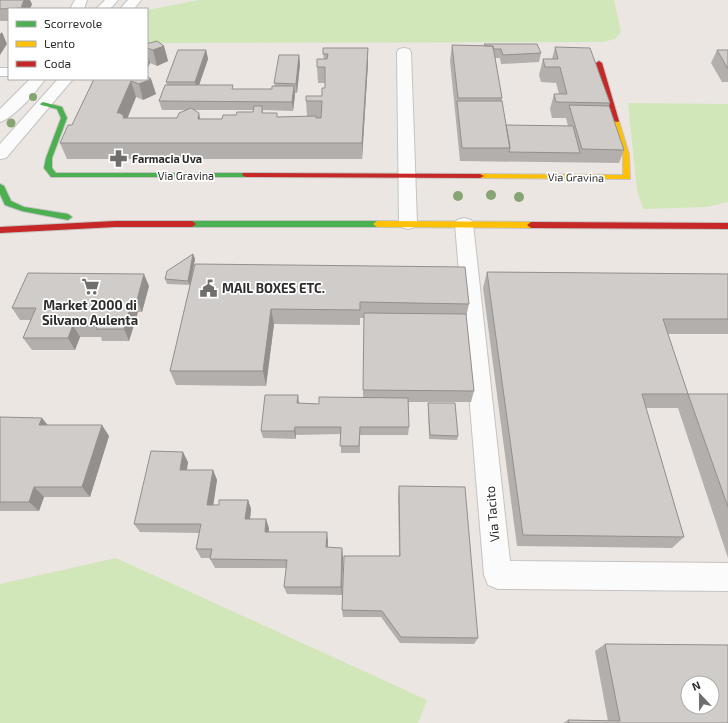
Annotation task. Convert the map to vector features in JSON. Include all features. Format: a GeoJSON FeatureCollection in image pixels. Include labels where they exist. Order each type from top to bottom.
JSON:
{"type":"FeatureCollection","features":[{"type":"Feature","properties":{"kind":"street"},"geometry":{"type":"LineString","coordinates":[[104,8],[112,0]]}},
{"type":"Feature","properties":{"kind":"street"},"geometry":{"type":"LineString","coordinates":[[128,8],[135,0]]}},
{"type":"Feature","properties":{"kind":"street"},"geometry":{"type":"LineString","coordinates":[[404,52],[408,223]]}},
{"type":"Feature","properties":{"kind":"street","name":"Via Gravina"},"geometry":{"type":"LineString","coordinates":[[43,104],[60,108],[64,118],[49,158],[48,168],[54,175],[407,175],[627,177],[626,154],[599,63]]}},
{"type":"Feature","properties":{"kind":"street"},"geometry":{"type":"LineString","coordinates":[[0,117],[10,109],[37,80]]}},
{"type":"Feature","properties":{"kind":"street"},"geometry":{"type":"LineString","coordinates":[[0,154],[65,80]]}},
{"type":"Feature","properties":{"kind":"street"},"geometry":{"type":"LineString","coordinates":[[0,185],[8,203],[22,209],[107,224]]}},
{"type":"Feature","properties":{"kind":"street"},"geometry":{"type":"LineString","coordinates":[[0,230],[107,224],[408,223],[728,226]]}},
{"type":"Feature","properties":{"kind":"street","name":"Via Tacito"},"geometry":{"type":"LineString","coordinates":[[464,224],[498,575],[728,577]]}},
{"type":"Feature","properties":{"kind":"green space"},"geometry":{"type":"Polygon","coordinates":[[[199,0],[614,0],[621,32],[615,39],[603,42],[148,43],[148,10],[199,0]]]}},
{"type":"Feature","properties":{"kind":"green space"},"geometry":{"type":"Polygon","coordinates":[[[628,103],[728,104],[728,202],[706,207],[643,209],[637,190],[628,103]]]}},
{"type":"Feature","properties":{"kind":"green space"},"geometry":{"type":"Polygon","coordinates":[[[116,558],[427,700],[418,723],[0,723],[0,584],[116,558]]]}},
{"type":"Feature","properties":{"kind":"building"},"geometry":{"type":"Polygon","coordinates":[[[0,0],[24,0],[21,8],[0,9],[0,0]]]}},
{"type":"Feature","properties":{"kind":"building"},"geometry":{"type":"Polygon","coordinates":[[[157,41],[164,46],[153,50],[148,48],[148,43],[157,41]]]}},
{"type":"Feature","properties":{"kind":"building"},"geometry":{"type":"Polygon","coordinates":[[[484,44],[537,44],[541,53],[503,55],[501,49],[493,49],[493,46],[485,46],[484,44]]]}},
{"type":"Feature","properties":{"kind":"building"},"geometry":{"type":"Polygon","coordinates":[[[452,45],[493,46],[502,98],[458,98],[452,45]]]}},
{"type":"Feature","properties":{"kind":"building"},"geometry":{"type":"Polygon","coordinates":[[[555,47],[590,48],[610,103],[556,102],[554,94],[567,94],[560,67],[545,67],[543,59],[558,59],[555,47]]]}},
{"type":"Feature","properties":{"kind":"building"},"geometry":{"type":"Polygon","coordinates":[[[323,48],[368,48],[362,143],[60,143],[68,125],[72,125],[94,80],[148,80],[148,77],[151,79],[139,84],[131,81],[117,113],[124,116],[123,118],[177,118],[179,113],[191,108],[199,113],[198,119],[222,119],[223,115],[236,115],[237,112],[253,112],[254,106],[262,106],[262,113],[277,113],[277,117],[316,116],[316,118],[321,118],[322,101],[306,101],[306,96],[322,96],[322,88],[325,88],[325,67],[317,67],[317,59],[327,59],[328,54],[323,54],[323,48]]]}},
{"type":"Feature","properties":{"kind":"building"},"geometry":{"type":"Polygon","coordinates":[[[178,50],[206,50],[195,82],[166,82],[178,50]]]}},
{"type":"Feature","properties":{"kind":"building"},"geometry":{"type":"Polygon","coordinates":[[[717,50],[728,50],[728,69],[717,50]]]}},
{"type":"Feature","properties":{"kind":"building"},"geometry":{"type":"Polygon","coordinates":[[[279,55],[299,55],[296,84],[274,83],[279,55]]]}},
{"type":"Feature","properties":{"kind":"building"},"geometry":{"type":"Polygon","coordinates":[[[165,85],[233,85],[232,89],[272,89],[272,86],[294,86],[292,102],[159,101],[165,85]]]}},
{"type":"Feature","properties":{"kind":"building"},"geometry":{"type":"Polygon","coordinates":[[[457,101],[502,101],[510,148],[462,148],[457,101]]]}},
{"type":"Feature","properties":{"kind":"building"},"geometry":{"type":"Polygon","coordinates":[[[569,105],[609,106],[624,150],[582,149],[569,105]]]}},
{"type":"Feature","properties":{"kind":"building"},"geometry":{"type":"Polygon","coordinates":[[[506,125],[573,126],[580,153],[509,152],[510,148],[506,125]]]}},
{"type":"Feature","properties":{"kind":"building"},"geometry":{"type":"Polygon","coordinates":[[[193,254],[188,281],[165,279],[167,271],[193,254]]]}},
{"type":"Feature","properties":{"kind":"building"},"geometry":{"type":"Polygon","coordinates":[[[195,264],[465,267],[469,304],[360,302],[360,310],[271,309],[263,371],[170,371],[195,264]]]}},
{"type":"Feature","properties":{"kind":"building"},"geometry":{"type":"Polygon","coordinates":[[[487,272],[728,274],[728,319],[663,319],[688,394],[642,394],[684,537],[523,535],[487,272]]]}},
{"type":"Feature","properties":{"kind":"building"},"geometry":{"type":"Polygon","coordinates":[[[28,273],[144,274],[137,300],[132,300],[124,329],[96,329],[97,325],[73,325],[68,338],[23,338],[36,308],[12,308],[28,273]]]}},
{"type":"Feature","properties":{"kind":"building"},"geometry":{"type":"Polygon","coordinates":[[[364,313],[466,314],[474,391],[363,390],[364,313]]]}},
{"type":"Feature","properties":{"kind":"building"},"geometry":{"type":"Polygon","coordinates":[[[688,394],[728,394],[728,507],[688,394]]]}},
{"type":"Feature","properties":{"kind":"building"},"geometry":{"type":"Polygon","coordinates":[[[265,395],[298,395],[297,403],[319,404],[319,397],[408,398],[409,427],[360,427],[359,446],[340,446],[341,427],[295,427],[294,431],[261,431],[265,395]]]}},
{"type":"Feature","properties":{"kind":"building"},"geometry":{"type":"Polygon","coordinates":[[[428,403],[455,403],[458,436],[430,435],[428,403]]]}},
{"type":"Feature","properties":{"kind":"building"},"geometry":{"type":"Polygon","coordinates":[[[0,417],[42,418],[39,425],[102,425],[82,487],[34,487],[29,502],[0,502],[0,417]]]}},
{"type":"Feature","properties":{"kind":"building"},"geometry":{"type":"Polygon","coordinates":[[[151,451],[183,452],[180,470],[213,470],[207,505],[219,505],[219,500],[248,500],[245,519],[266,519],[265,532],[327,532],[326,547],[342,548],[341,587],[284,587],[287,560],[210,559],[212,549],[196,549],[201,524],[134,524],[151,451]]]}},
{"type":"Feature","properties":{"kind":"building"},"geometry":{"type":"Polygon","coordinates":[[[399,486],[465,487],[478,638],[401,637],[382,611],[342,610],[344,556],[400,556],[399,486]]]}},
{"type":"Feature","properties":{"kind":"building"},"geometry":{"type":"Polygon","coordinates":[[[605,644],[728,645],[728,723],[569,723],[568,720],[620,721],[605,644]]]}},
{"type":"Feature","properties":{"kind":"traffic: fast"},"geometry":{"type":"LineString","coordinates":[[43,104],[60,108],[64,118],[49,158],[48,168],[54,175],[246,175]]}},
{"type":"Feature","properties":{"kind":"traffic: fast"},"geometry":{"type":"LineString","coordinates":[[0,186],[8,203],[22,209],[68,217]]}},
{"type":"Feature","properties":{"kind":"traffic: fast"},"geometry":{"type":"LineString","coordinates":[[192,224],[377,224]]}},
{"type":"Feature","properties":{"kind":"traffic: slow"},"geometry":{"type":"LineString","coordinates":[[480,176],[627,177],[626,154],[616,121]]}},
{"type":"Feature","properties":{"kind":"traffic: slow"},"geometry":{"type":"LineString","coordinates":[[377,224],[531,225]]}},
{"type":"Feature","properties":{"kind":"traffic: jam"},"geometry":{"type":"LineString","coordinates":[[599,63],[616,121]]}},
{"type":"Feature","properties":{"kind":"traffic: jam"},"geometry":{"type":"LineString","coordinates":[[246,175],[480,176]]}},
{"type":"Feature","properties":{"kind":"traffic: jam"},"geometry":{"type":"LineString","coordinates":[[0,230],[115,224],[192,224]]}},
{"type":"Feature","properties":{"kind":"traffic: jam"},"geometry":{"type":"LineString","coordinates":[[531,225],[728,226]]}},
{"type":"Feature","properties":{"kind":"place","name":"Farmacia Uva"},"geometry":{"type":"Point","coordinates":[119,158]}},
{"type":"Feature","properties":{"kind":"place","name":"Market 2000 di Silvano Aulenta"},"geometry":{"type":"Point","coordinates":[90,286]}},
{"type":"Feature","properties":{"kind":"place","name":"MAIL BOXES ETC."},"geometry":{"type":"Point","coordinates":[209,288]}}]}
